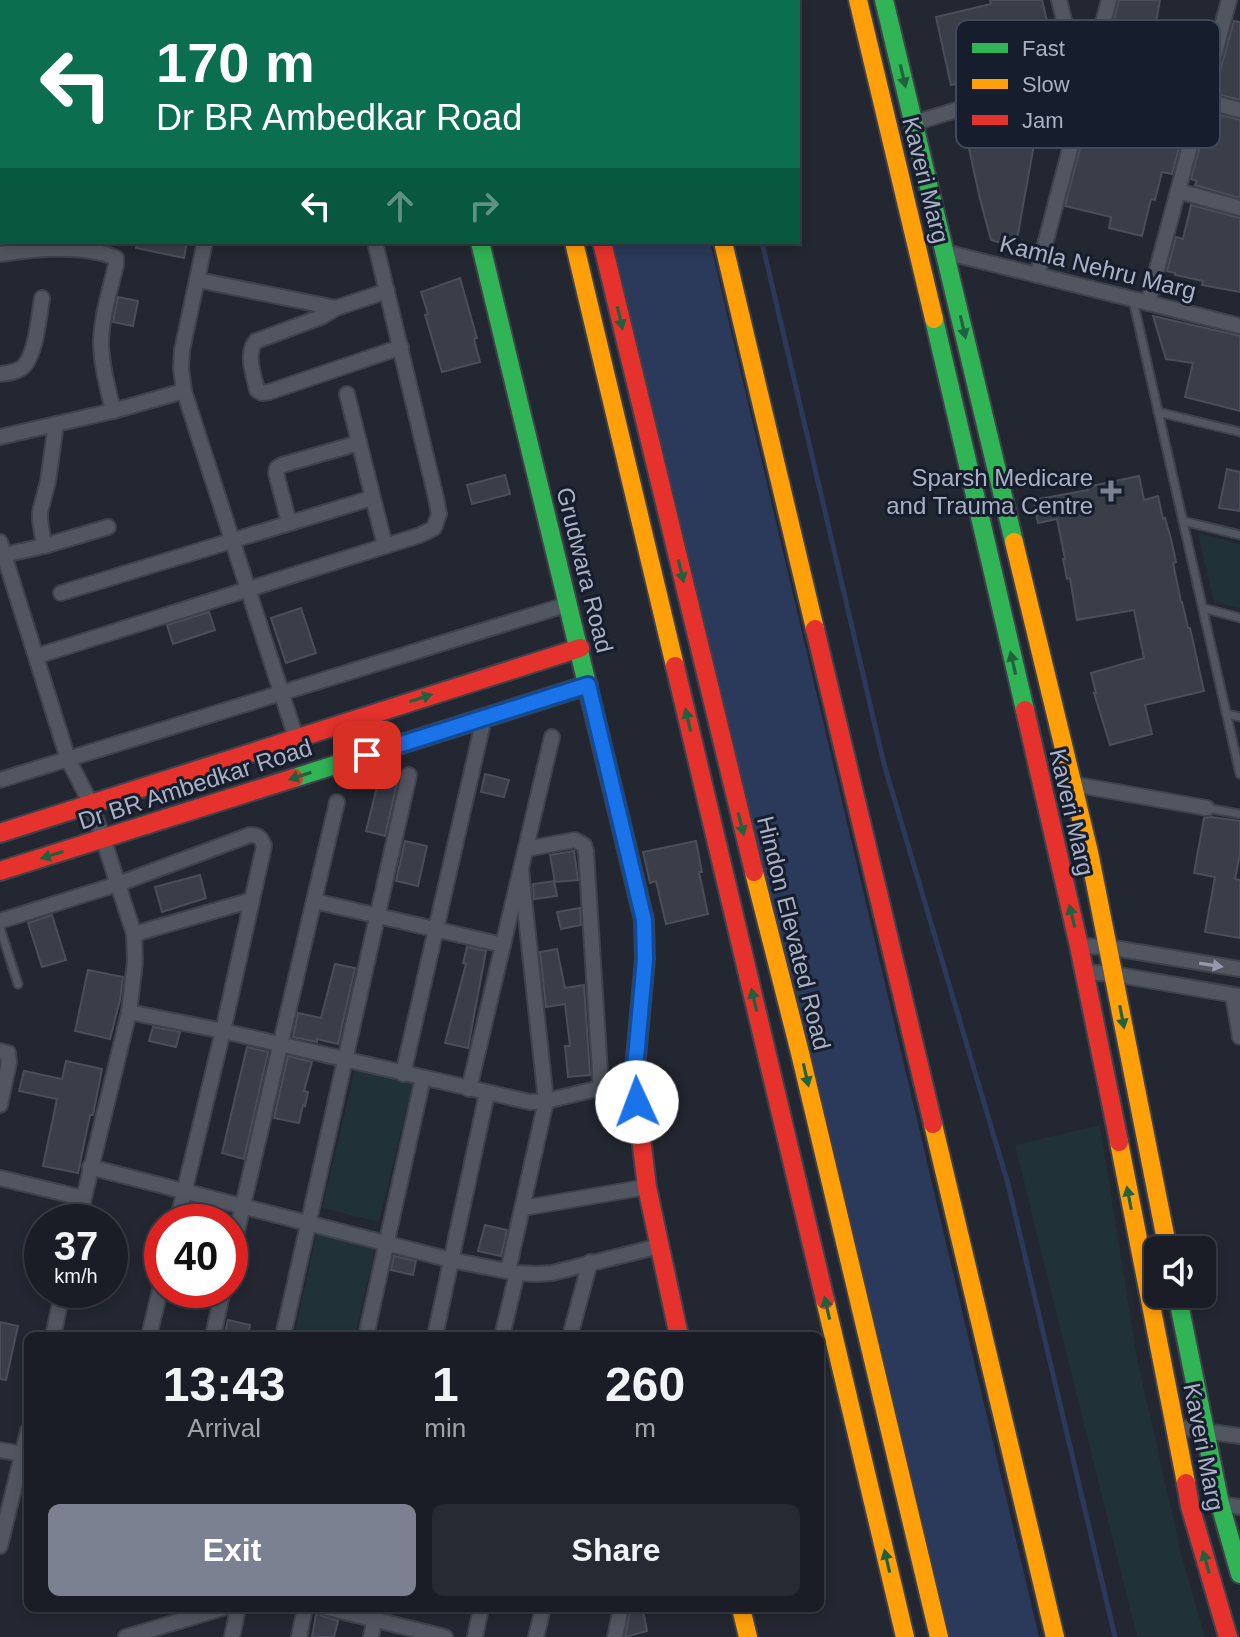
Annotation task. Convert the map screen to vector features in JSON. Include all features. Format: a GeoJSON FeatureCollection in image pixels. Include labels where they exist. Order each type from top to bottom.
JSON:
{"type":"FeatureCollection","features":[{"type":"Feature","properties":{"kind":"main road","name":"Kaveri Marg"},"geometry":{"type":"LineString","coordinates":[[858,0],[1079,946],[1190,1506],[1228,1637]]}},
{"type":"Feature","properties":{"kind":"main road","name":"Kaveri Marg"},"geometry":{"type":"LineString","coordinates":[[884,0],[1089,852],[1165,1236]]}},
{"type":"Feature","properties":{"kind":"main road","name":"Grudwara Road"},"geometry":{"type":"LineString","coordinates":[[480,244],[644,920],[645,959],[634,1080],[647,1187],[678,1332]]}},
{"type":"Feature","properties":{"kind":"main road"},"geometry":{"type":"LineString","coordinates":[[574,244],[905,1637]]}},
{"type":"Feature","properties":{"kind":"main road","name":"Hindon Elevated Road"},"geometry":{"type":"LineString","coordinates":[[602,244],[939,1637]]}},
{"type":"Feature","properties":{"kind":"main road"},"geometry":{"type":"LineString","coordinates":[[723,244],[1055,1637]]}},
{"type":"Feature","properties":{"kind":"main road","name":"Dr BR Ambedkar Road"},"geometry":{"type":"LineString","coordinates":[[0,833],[580,648]]}},
{"type":"Feature","properties":{"kind":"main road","name":"Dr BR Ambedkar Road"},"geometry":{"type":"LineString","coordinates":[[0,871],[588,685]]}},
{"type":"Feature","properties":{"kind":"main road","name":"Kaveri Marg"},"geometry":{"type":"LineString","coordinates":[[1180,1308],[1220,1504],[1240,1574]]}},
{"type":"Feature","properties":{"kind":"main road"},"geometry":{"type":"LineString","coordinates":[[742,1612],[748,1637]]}},
{"type":"Feature","properties":{"kind":"street"},"geometry":{"type":"LineString","coordinates":[[1059,0],[1064,20]]}},
{"type":"Feature","properties":{"kind":"street"},"geometry":{"type":"LineString","coordinates":[[1104,20],[1109,0]]}},
{"type":"Feature","properties":{"kind":"street"},"geometry":{"type":"LineString","coordinates":[[1220,44],[1232,6]]}},
{"type":"Feature","properties":{"kind":"street"},"geometry":{"type":"LineString","coordinates":[[1220,105],[1240,110]]}},
{"type":"Feature","properties":{"kind":"street"},"geometry":{"type":"LineString","coordinates":[[914,123],[956,110]]}},
{"type":"Feature","properties":{"kind":"street"},"geometry":{"type":"LineString","coordinates":[[1037,275],[1071,148]]}},
{"type":"Feature","properties":{"kind":"street"},"geometry":{"type":"LineString","coordinates":[[1140,301],[1178,191],[1189,148]]}},
{"type":"Feature","properties":{"kind":"street"},"geometry":{"type":"LineString","coordinates":[[1178,191],[1240,208]]}},
{"type":"Feature","properties":{"kind":"street"},"geometry":{"type":"LineString","coordinates":[[205,244],[182,350],[184,391],[296,738]]}},
{"type":"Feature","properties":{"kind":"street"},"geometry":{"type":"LineString","coordinates":[[37,656],[434,528],[439,514],[375,244]]}},
{"type":"Feature","properties":{"kind":"street"},"geometry":{"type":"LineString","coordinates":[[0,254],[65,249],[116,258],[101,344],[113,411]]}},
{"type":"Feature","properties":{"kind":"street","name":"Kamla Nehru Marg"},"geometry":{"type":"LineString","coordinates":[[945,252],[1240,326]]}},
{"type":"Feature","properties":{"kind":"street"},"geometry":{"type":"LineString","coordinates":[[198,280],[336,308]]}},
{"type":"Feature","properties":{"kind":"street"},"geometry":{"type":"LineString","coordinates":[[387,291],[256,341],[250,353],[257,390],[269,392],[401,347]]}},
{"type":"Feature","properties":{"kind":"street"},"geometry":{"type":"LineString","coordinates":[[0,374],[16,371],[31,356],[42,298]]}},
{"type":"Feature","properties":{"kind":"street"},"geometry":{"type":"LineString","coordinates":[[0,437],[184,391]]}},
{"type":"Feature","properties":{"kind":"street"},"geometry":{"type":"LineString","coordinates":[[347,394],[385,546]]}},
{"type":"Feature","properties":{"kind":"street"},"geometry":{"type":"LineString","coordinates":[[44,546],[40,512],[56,424]]}},
{"type":"Feature","properties":{"kind":"street"},"geometry":{"type":"LineString","coordinates":[[289,523],[277,468],[359,443]]}},
{"type":"Feature","properties":{"kind":"street"},"geometry":{"type":"LineString","coordinates":[[61,593],[372,498]]}},
{"type":"Feature","properties":{"kind":"street"},"geometry":{"type":"LineString","coordinates":[[82,1204],[129,1012],[135,962],[134,934],[91,804],[68,759],[2,548],[44,546],[108,527]]}},
{"type":"Feature","properties":{"kind":"street"},"geometry":{"type":"LineString","coordinates":[[0,780],[569,604]]}},
{"type":"Feature","properties":{"kind":"street"},"geometry":{"type":"LineString","coordinates":[[403,1074],[484,718]]}},
{"type":"Feature","properties":{"kind":"street"},"geometry":{"type":"LineString","coordinates":[[469,1089],[552,737]]}},
{"type":"Feature","properties":{"kind":"street"},"geometry":{"type":"LineString","coordinates":[[284,1332],[409,775]]}},
{"type":"Feature","properties":{"kind":"street"},"geometry":{"type":"LineString","coordinates":[[1072,784],[1207,808]]}},
{"type":"Feature","properties":{"kind":"street"},"geometry":{"type":"LineString","coordinates":[[243,1204],[337,802]]}},
{"type":"Feature","properties":{"kind":"street"},"geometry":{"type":"LineString","coordinates":[[0,921],[118,884],[250,835],[261,838],[264,846],[181,1204]]}},
{"type":"Feature","properties":{"kind":"street"},"geometry":{"type":"LineString","coordinates":[[526,849],[575,840],[584,845],[601,1088]]}},
{"type":"Feature","properties":{"kind":"street"},"geometry":{"type":"LineString","coordinates":[[503,1332],[523,1208],[546,1101],[521,870]]}},
{"type":"Feature","properties":{"kind":"street"},"geometry":{"type":"LineString","coordinates":[[134,934],[252,900]]}},
{"type":"Feature","properties":{"kind":"street"},"geometry":{"type":"LineString","coordinates":[[314,901],[503,945]]}},
{"type":"Feature","properties":{"kind":"street"},"geometry":{"type":"LineString","coordinates":[[1079,946],[1108,947],[1240,969]]}},
{"type":"Feature","properties":{"kind":"street"},"geometry":{"type":"LineString","coordinates":[[1083,972],[1113,974],[1236,995],[1240,1037]]}},
{"type":"Feature","properties":{"kind":"street"},"geometry":{"type":"LineString","coordinates":[[129,1012],[530,1102],[634,1080]]}},
{"type":"Feature","properties":{"kind":"street"},"geometry":{"type":"LineString","coordinates":[[0,1051],[8,1053],[9,1062],[0,1105]]}},
{"type":"Feature","properties":{"kind":"street"},"geometry":{"type":"LineString","coordinates":[[367,1332],[423,1078]]}},
{"type":"Feature","properties":{"kind":"street"},"geometry":{"type":"LineString","coordinates":[[436,1332],[487,1093]]}},
{"type":"Feature","properties":{"kind":"street"},"geometry":{"type":"LineString","coordinates":[[90,1167],[238,1204]]}},
{"type":"Feature","properties":{"kind":"street"},"geometry":{"type":"LineString","coordinates":[[0,1178],[83,1198]]}},
{"type":"Feature","properties":{"kind":"street"},"geometry":{"type":"LineString","coordinates":[[523,1208],[647,1187]]}},
{"type":"Feature","properties":{"kind":"street"},"geometry":{"type":"LineString","coordinates":[[248,1206],[451,1260],[512,1272],[552,1273],[660,1246]]}},
{"type":"Feature","properties":{"kind":"street"},"geometry":{"type":"LineString","coordinates":[[571,1332],[590,1262]]}},
{"type":"Feature","properties":{"kind":"street"},"geometry":{"type":"LineString","coordinates":[[56,1332],[60,1308]]}},
{"type":"Feature","properties":{"kind":"street"},"geometry":{"type":"LineString","coordinates":[[150,1332],[156,1308]]}},
{"type":"Feature","properties":{"kind":"street"},"geometry":{"type":"LineString","coordinates":[[214,1332],[219,1308]]}},
{"type":"Feature","properties":{"kind":"street"},"geometry":{"type":"LineString","coordinates":[[1176,1427],[1240,1436]]}},
{"type":"Feature","properties":{"kind":"street"},"geometry":{"type":"LineString","coordinates":[[0,1546],[24,1446]]}},
{"type":"Feature","properties":{"kind":"street"},"geometry":{"type":"LineString","coordinates":[[0,1450],[22,1454]]}},
{"type":"Feature","properties":{"kind":"street"},"geometry":{"type":"LineString","coordinates":[[1220,1504],[1240,1507]]}},
{"type":"Feature","properties":{"kind":"street"},"geometry":{"type":"LineString","coordinates":[[126,1637],[167,1630],[213,1612]]}},
{"type":"Feature","properties":{"kind":"street"},"geometry":{"type":"LineString","coordinates":[[232,1637],[237,1612]]}},
{"type":"Feature","properties":{"kind":"street"},"geometry":{"type":"LineString","coordinates":[[299,1637],[304,1612]]}},
{"type":"Feature","properties":{"kind":"street"},"geometry":{"type":"LineString","coordinates":[[475,1637],[480,1612]]}},
{"type":"Feature","properties":{"kind":"street"},"geometry":{"type":"LineString","coordinates":[[536,1637],[542,1612]]}},
{"type":"Feature","properties":{"kind":"street"},"geometry":{"type":"LineString","coordinates":[[615,1637],[622,1612]]}},
{"type":"Feature","properties":{"kind":"street"},"geometry":{"type":"LineString","coordinates":[[371,1637],[376,1613],[445,1637]]}},
{"type":"Feature","properties":{"kind":"lane"},"geometry":{"type":"LineString","coordinates":[[1140,301],[1158,412],[1240,774]]}},
{"type":"Feature","properties":{"kind":"lane"},"geometry":{"type":"LineString","coordinates":[[1158,412],[1240,432]]}},
{"type":"Feature","properties":{"kind":"lane"},"geometry":{"type":"LineString","coordinates":[[1183,521],[1240,535]]}},
{"type":"Feature","properties":{"kind":"lane"},"geometry":{"type":"LineString","coordinates":[[1203,608],[1240,618]]}},
{"type":"Feature","properties":{"kind":"lane"},"geometry":{"type":"LineString","coordinates":[[1227,714],[1240,717]]}},
{"type":"Feature","properties":{"kind":"lane"},"geometry":{"type":"LineString","coordinates":[[1207,808],[1240,814]]}},
{"type":"Feature","properties":{"kind":"lane"},"geometry":{"type":"LineString","coordinates":[[0,928],[18,984]]}},
{"type":"Feature","properties":{"kind":"shaded area"},"geometry":{"type":"Polygon","coordinates":[[[1198,533],[1240,544],[1240,608],[1214,602],[1198,533]]]}},
{"type":"Feature","properties":{"kind":"shaded area"},"geometry":{"type":"Polygon","coordinates":[[[355,1070],[413,1083],[379,1222],[322,1208],[355,1070]]]}},
{"type":"Feature","properties":{"kind":"shaded area"},"geometry":{"type":"Polygon","coordinates":[[[1100,1125],[1137,1358],[1182,1557],[1205,1637],[1137,1637],[1015,1145],[1100,1125]]]}},
{"type":"Feature","properties":{"kind":"shaded area"},"geometry":{"type":"Polygon","coordinates":[[[318,1227],[377,1241],[356,1332],[295,1332],[318,1227]]]}},
{"type":"Feature","properties":{"kind":"water"},"geometry":{"type":"Polygon","coordinates":[[[603,244],[710,244],[1039,1637],[931,1637],[603,244]]]}},
{"type":"Feature","properties":{"kind":"building"},"geometry":{"type":"Polygon","coordinates":[[[990,0],[1042,0],[1047,20],[956,20],[956,84],[951,85],[936,17],[991,4],[990,0]]]}},
{"type":"Feature","properties":{"kind":"building"},"geometry":{"type":"Polygon","coordinates":[[[1119,0],[1160,0],[1156,20],[1114,20],[1119,0]]]}},
{"type":"Feature","properties":{"kind":"building"},"geometry":{"type":"Polygon","coordinates":[[[1234,21],[1240,22],[1240,100],[1220,95],[1220,71],[1234,21]]]}},
{"type":"Feature","properties":{"kind":"building"},"geometry":{"type":"Polygon","coordinates":[[[1220,115],[1240,120],[1240,198],[1195,185],[1197,181],[1191,179],[1199,148],[1220,148],[1220,115]]]}},
{"type":"Feature","properties":{"kind":"building"},"geometry":{"type":"Polygon","coordinates":[[[969,148],[1033,148],[1017,239],[1005,244],[991,240],[969,148]]]}},
{"type":"Feature","properties":{"kind":"building"},"geometry":{"type":"Polygon","coordinates":[[[1080,148],[1179,148],[1172,174],[1162,172],[1155,200],[1151,199],[1142,236],[1109,228],[1111,217],[1065,206],[1080,148]]]}},
{"type":"Feature","properties":{"kind":"building"},"geometry":{"type":"Polygon","coordinates":[[[1191,205],[1240,218],[1240,292],[1202,285],[1203,281],[1167,271],[1176,237],[1183,239],[1191,205]]]}},
{"type":"Feature","properties":{"kind":"building"},"geometry":{"type":"Polygon","coordinates":[[[137,244],[187,244],[184,258],[136,248],[137,244]]]}},
{"type":"Feature","properties":{"kind":"building"},"geometry":{"type":"Polygon","coordinates":[[[460,278],[477,338],[474,339],[480,362],[442,372],[421,292],[460,278]]]}},
{"type":"Feature","properties":{"kind":"building"},"geometry":{"type":"Polygon","coordinates":[[[118,297],[138,301],[133,326],[113,322],[118,297]]]}},
{"type":"Feature","properties":{"kind":"building"},"geometry":{"type":"Polygon","coordinates":[[[1153,316],[1240,336],[1240,411],[1185,397],[1193,363],[1166,359],[1153,316]]]}},
{"type":"Feature","properties":{"kind":"building"},"geometry":{"type":"Polygon","coordinates":[[[1227,469],[1240,472],[1240,511],[1219,508],[1227,469]]]}},
{"type":"Feature","properties":{"kind":"building"},"geometry":{"type":"Polygon","coordinates":[[[505,475],[510,494],[472,504],[467,485],[505,475]]]}},
{"type":"Feature","properties":{"kind":"building"},"geometry":{"type":"Polygon","coordinates":[[[1139,476],[1144,500],[1158,496],[1165,518],[1176,562],[1173,563],[1181,602],[1204,691],[1145,705],[1152,734],[1110,745],[1091,673],[1144,658],[1134,610],[1077,620],[1057,519],[1038,523],[1033,500],[1139,476]]]}},
{"type":"Feature","properties":{"kind":"building"},"geometry":{"type":"Polygon","coordinates":[[[301,608],[316,653],[286,663],[271,618],[301,608]]]}},
{"type":"Feature","properties":{"kind":"building"},"geometry":{"type":"Polygon","coordinates":[[[209,612],[215,630],[173,644],[167,625],[209,612]]]}},
{"type":"Feature","properties":{"kind":"building"},"geometry":{"type":"Polygon","coordinates":[[[485,774],[509,780],[504,797],[481,792],[485,774]]]}},
{"type":"Feature","properties":{"kind":"building"},"geometry":{"type":"Polygon","coordinates":[[[379,779],[397,783],[385,836],[366,831],[379,779]]]}},
{"type":"Feature","properties":{"kind":"building"},"geometry":{"type":"Polygon","coordinates":[[[1204,818],[1240,821],[1240,854],[1235,879],[1240,880],[1240,938],[1205,932],[1215,877],[1194,873],[1204,818]]]}},
{"type":"Feature","properties":{"kind":"building"},"geometry":{"type":"Polygon","coordinates":[[[405,841],[427,846],[418,886],[396,881],[405,841]]]}},
{"type":"Feature","properties":{"kind":"building"},"geometry":{"type":"Polygon","coordinates":[[[696,841],[708,914],[666,924],[656,881],[650,883],[643,852],[696,841]]]}},
{"type":"Feature","properties":{"kind":"building"},"geometry":{"type":"Polygon","coordinates":[[[574,851],[578,880],[555,882],[550,855],[574,851]]]}},
{"type":"Feature","properties":{"kind":"building"},"geometry":{"type":"Polygon","coordinates":[[[200,875],[206,898],[162,912],[155,887],[200,875]]]}},
{"type":"Feature","properties":{"kind":"building"},"geometry":{"type":"Polygon","coordinates":[[[554,881],[557,896],[534,899],[533,884],[554,881]]]}},
{"type":"Feature","properties":{"kind":"building"},"geometry":{"type":"Polygon","coordinates":[[[580,908],[581,925],[561,929],[557,912],[580,908]]]}},
{"type":"Feature","properties":{"kind":"building"},"geometry":{"type":"Polygon","coordinates":[[[52,915],[66,960],[42,967],[28,923],[52,915]]]}},
{"type":"Feature","properties":{"kind":"building"},"geometry":{"type":"Polygon","coordinates":[[[467,947],[486,951],[468,1048],[445,1043],[466,964],[463,963],[467,947]]]}},
{"type":"Feature","properties":{"kind":"building"},"geometry":{"type":"Polygon","coordinates":[[[557,949],[565,988],[584,985],[590,1075],[568,1077],[565,1046],[570,1046],[565,1004],[546,1007],[540,952],[557,949]]]}},
{"type":"Feature","properties":{"kind":"building"},"geometry":{"type":"Polygon","coordinates":[[[335,964],[355,968],[338,1044],[293,1037],[298,1013],[321,1018],[335,964]]]}},
{"type":"Feature","properties":{"kind":"building"},"geometry":{"type":"Polygon","coordinates":[[[88,970],[123,977],[110,1039],[75,1031],[88,970]]]}},
{"type":"Feature","properties":{"kind":"building"},"geometry":{"type":"Polygon","coordinates":[[[153,1027],[180,1032],[176,1047],[149,1041],[153,1027]]]}},
{"type":"Feature","properties":{"kind":"building"},"geometry":{"type":"Polygon","coordinates":[[[247,1047],[268,1052],[244,1159],[222,1153],[247,1047]]]}},
{"type":"Feature","properties":{"kind":"building"},"geometry":{"type":"Polygon","coordinates":[[[288,1056],[312,1062],[299,1123],[274,1118],[288,1056]]]}},
{"type":"Feature","properties":{"kind":"building"},"geometry":{"type":"Polygon","coordinates":[[[66,1061],[102,1069],[78,1173],[43,1166],[57,1099],[19,1091],[24,1071],[62,1079],[66,1061]]]}},
{"type":"Feature","properties":{"kind":"building"},"geometry":{"type":"Polygon","coordinates":[[[485,1225],[507,1230],[501,1256],[478,1251],[485,1225]]]}},
{"type":"Feature","properties":{"kind":"building"},"geometry":{"type":"Polygon","coordinates":[[[394,1256],[416,1261],[413,1275],[391,1270],[394,1256]]]}},
{"type":"Feature","properties":{"kind":"building"},"geometry":{"type":"Polygon","coordinates":[[[228,1320],[250,1325],[249,1332],[225,1332],[228,1320]]]}},
{"type":"Feature","properties":{"kind":"building"},"geometry":{"type":"Polygon","coordinates":[[[0,1322],[18,1326],[6,1380],[0,1379],[0,1322]]]}},
{"type":"Feature","properties":{"kind":"building"},"geometry":{"type":"Polygon","coordinates":[[[316,1612],[338,1621],[334,1637],[312,1637],[316,1612]]]}},
{"type":"Feature","properties":{"kind":"building"},"geometry":{"type":"Polygon","coordinates":[[[630,1612],[643,1612],[647,1631],[625,1637],[630,1612]]]}},
{"type":"Feature","properties":{"kind":"waterway"},"geometry":{"type":"LineString","coordinates":[[762,244],[884,764],[1008,1184],[1115,1637]]}},
{"type":"Feature","properties":{"kind":"traffic: fast"},"geometry":{"type":"LineString","coordinates":[[884,0],[1014,542]]}},
{"type":"Feature","properties":{"kind":"traffic: fast"},"geometry":{"type":"LineString","coordinates":[[480,244],[626,845]]}},
{"type":"Feature","properties":{"kind":"traffic: fast"},"geometry":{"type":"LineString","coordinates":[[934,319],[1025,710]]}},
{"type":"Feature","properties":{"kind":"traffic: fast"},"geometry":{"type":"LineString","coordinates":[[294,778],[588,685]]}},
{"type":"Feature","properties":{"kind":"traffic: fast"},"geometry":{"type":"LineString","coordinates":[[1180,1308],[1220,1504],[1240,1574]]}},
{"type":"Feature","properties":{"kind":"traffic: slow"},"geometry":{"type":"LineString","coordinates":[[858,0],[934,319]]}},
{"type":"Feature","properties":{"kind":"traffic: slow"},"geometry":{"type":"LineString","coordinates":[[574,244],[675,666]]}},
{"type":"Feature","properties":{"kind":"traffic: slow"},"geometry":{"type":"LineString","coordinates":[[723,244],[815,629]]}},
{"type":"Feature","properties":{"kind":"traffic: slow"},"geometry":{"type":"LineString","coordinates":[[1014,542],[1089,852],[1165,1236]]}},
{"type":"Feature","properties":{"kind":"traffic: slow"},"geometry":{"type":"LineString","coordinates":[[754,872],[939,1637]]}},
{"type":"Feature","properties":{"kind":"traffic: slow"},"geometry":{"type":"LineString","coordinates":[[933,1124],[1055,1637]]}},
{"type":"Feature","properties":{"kind":"traffic: slow"},"geometry":{"type":"LineString","coordinates":[[1119,1142],[1186,1483]]}},
{"type":"Feature","properties":{"kind":"traffic: slow"},"geometry":{"type":"LineString","coordinates":[[825,1300],[905,1637]]}},
{"type":"Feature","properties":{"kind":"traffic: slow"},"geometry":{"type":"LineString","coordinates":[[742,1612],[748,1637]]}},
{"type":"Feature","properties":{"kind":"traffic: jam"},"geometry":{"type":"LineString","coordinates":[[602,244],[754,872]]}},
{"type":"Feature","properties":{"kind":"traffic: jam"},"geometry":{"type":"LineString","coordinates":[[815,629],[933,1124]]}},
{"type":"Feature","properties":{"kind":"traffic: jam"},"geometry":{"type":"LineString","coordinates":[[0,833],[580,648]]}},
{"type":"Feature","properties":{"kind":"traffic: jam"},"geometry":{"type":"LineString","coordinates":[[675,666],[825,1300]]}},
{"type":"Feature","properties":{"kind":"traffic: jam"},"geometry":{"type":"LineString","coordinates":[[1025,710],[1079,946],[1119,1142]]}},
{"type":"Feature","properties":{"kind":"traffic: jam"},"geometry":{"type":"LineString","coordinates":[[0,871],[294,778]]}},
{"type":"Feature","properties":{"kind":"traffic: jam"},"geometry":{"type":"LineString","coordinates":[[626,845],[644,920],[645,959],[634,1080],[647,1187],[678,1332]]}},
{"type":"Feature","properties":{"kind":"traffic: jam"},"geometry":{"type":"LineString","coordinates":[[1186,1483],[1228,1637]]}},
{"type":"Feature","properties":{"kind":"place","name":"Sparsh Medicare and Trauma Centre"},"geometry":{"type":"Point","coordinates":[1111,491]}},
{"type":"Feature","properties":{"kind":"route"},"geometry":{"type":"LineString","coordinates":[[367,755],[588,685],[644,920],[645,959],[634,1080],[637,1102]]}}]}
